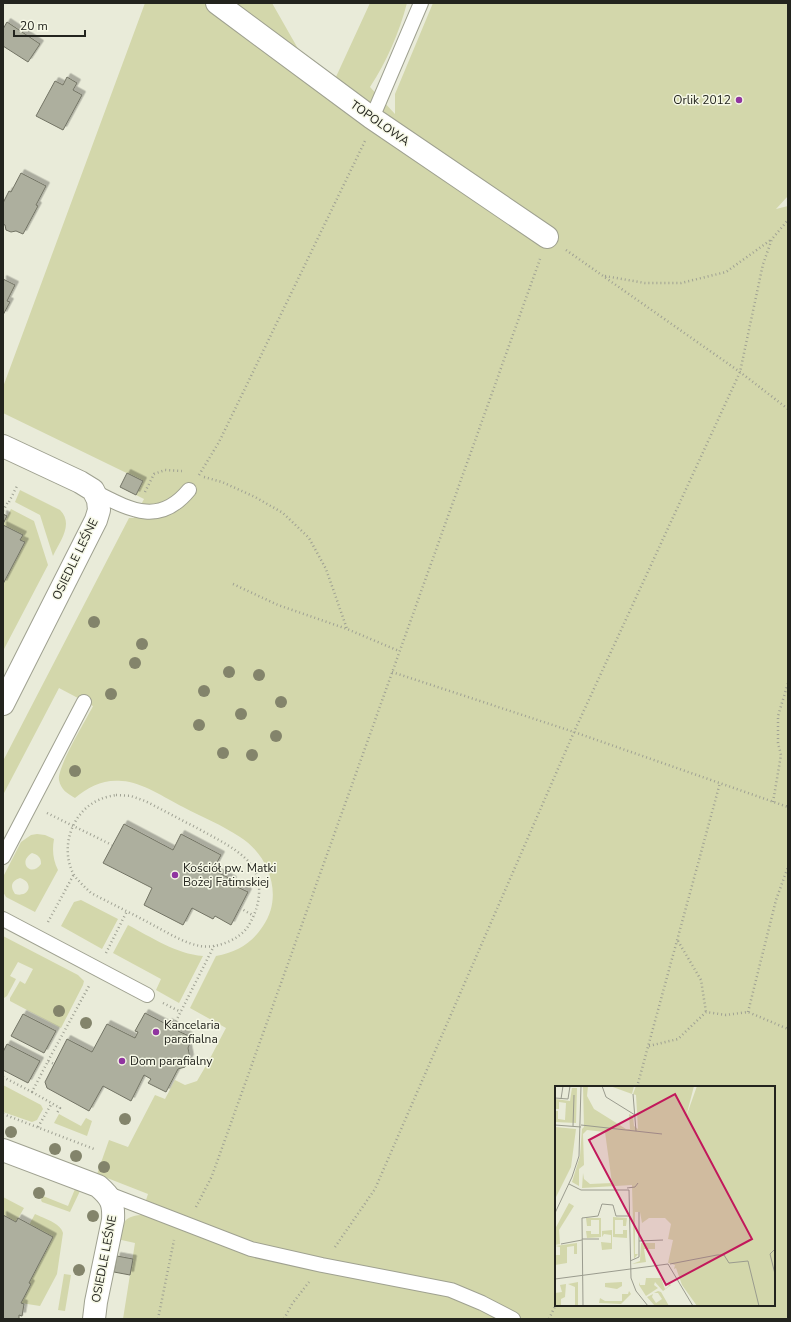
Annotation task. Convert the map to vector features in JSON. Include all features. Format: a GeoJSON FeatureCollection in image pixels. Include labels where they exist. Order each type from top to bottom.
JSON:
{"type":"FeatureCollection","features":[{"type":"Feature","properties":{"kind":"street","name":"TOPOLOWA"},"geometry":{"type":"LineString","coordinates":[[217,3],[372,118],[547,237]]}},
{"type":"Feature","properties":{"kind":"street"},"geometry":{"type":"LineString","coordinates":[[3,446],[80,482],[93,490]]}},
{"type":"Feature","properties":{"kind":"street","name":"OSIEDLE LEŚNE"},"geometry":{"type":"LineString","coordinates":[[5,697],[96,520],[99,510],[98,500],[93,490]]}},
{"type":"Feature","properties":{"kind":"street"},"geometry":{"type":"LineString","coordinates":[[3,1150],[98,1186],[106,1193]]}},
{"type":"Feature","properties":{"kind":"street","name":"OSIEDLE LEŚNE"},"geometry":{"type":"LineString","coordinates":[[94,1319],[96,1302],[113,1220],[113,1209],[106,1193]]}},
{"type":"Feature","properties":{"kind":"lane"},"geometry":{"type":"LineString","coordinates":[[372,118],[398,59],[420,3]]}},
{"type":"Feature","properties":{"kind":"lane"},"geometry":{"type":"LineString","coordinates":[[93,490],[135,510],[155,512],[172,507],[189,490]]}},
{"type":"Feature","properties":{"kind":"lane"},"geometry":{"type":"LineString","coordinates":[[3,857],[84,702]]}},
{"type":"Feature","properties":{"kind":"lane"},"geometry":{"type":"LineString","coordinates":[[3,920],[147,995]]}},
{"type":"Feature","properties":{"kind":"lane"},"geometry":{"type":"LineString","coordinates":[[106,1193],[251,1249],[322,1265],[451,1290],[482,1303],[512,1319]]}},
{"type":"Feature","properties":{"kind":"path"},"geometry":{"type":"LineString","coordinates":[[201,473],[220,442],[368,135],[372,118]]}},
{"type":"Feature","properties":{"kind":"path"},"geometry":{"type":"LineString","coordinates":[[603,276],[645,283],[681,283],[726,272],[772,239],[788,220]]}},
{"type":"Feature","properties":{"kind":"path"},"geometry":{"type":"LineString","coordinates":[[158,1319],[183,1222],[212,1176],[547,237],[740,372],[788,409]]}},
{"type":"Feature","properties":{"kind":"path"},"geometry":{"type":"LineString","coordinates":[[284,1319],[292,1304],[322,1265],[375,1189],[574,732],[740,372],[763,264],[772,239]]}},
{"type":"Feature","properties":{"kind":"path"},"geometry":{"type":"LineString","coordinates":[[135,510],[154,474],[164,470],[188,473]]}},
{"type":"Feature","properties":{"kind":"path"},"geometry":{"type":"LineString","coordinates":[[193,474],[222,482],[254,497],[283,513],[310,538],[326,569],[347,629]]}},
{"type":"Feature","properties":{"kind":"path"},"geometry":{"type":"LineString","coordinates":[[3,511],[17,486]]}},
{"type":"Feature","properties":{"kind":"path"},"geometry":{"type":"LineString","coordinates":[[233,584],[278,605],[347,629],[399,651]]}},
{"type":"Feature","properties":{"kind":"path"},"geometry":{"type":"LineString","coordinates":[[392,672],[574,732],[788,807]]}},
{"type":"Feature","properties":{"kind":"path"},"geometry":{"type":"LineString","coordinates":[[773,802],[781,755],[778,743],[778,716],[788,683]]}},
{"type":"Feature","properties":{"kind":"path"},"geometry":{"type":"LineString","coordinates":[[638,1086],[720,783]]}},
{"type":"Feature","properties":{"kind":"path"},"geometry":{"type":"LineString","coordinates":[[116,795],[130,796],[145,800],[229,846],[246,859],[255,873],[259,886],[259,900],[254,916],[245,930],[235,939],[214,946],[201,946],[180,940],[91,893],[81,884],[74,874],[68,857],[68,842],[73,826],[84,810],[100,799],[116,795]]}},
{"type":"Feature","properties":{"kind":"path"},"geometry":{"type":"LineString","coordinates":[[30,804],[112,845]]}},
{"type":"Feature","properties":{"kind":"path"},"geometry":{"type":"LineString","coordinates":[[748,1012],[776,900],[788,867]]}},
{"type":"Feature","properties":{"kind":"path"},"geometry":{"type":"LineString","coordinates":[[39,938],[74,874]]}},
{"type":"Feature","properties":{"kind":"path"},"geometry":{"type":"LineString","coordinates":[[240,908],[254,916]]}},
{"type":"Feature","properties":{"kind":"path"},"geometry":{"type":"LineString","coordinates":[[678,941],[701,980],[706,1012]]}},
{"type":"Feature","properties":{"kind":"path"},"geometry":{"type":"LineString","coordinates":[[174,1025],[214,946]]}},
{"type":"Feature","properties":{"kind":"path"},"geometry":{"type":"LineString","coordinates":[[706,1012],[726,1015],[748,1012],[788,1029]]}},
{"type":"Feature","properties":{"kind":"path"},"geometry":{"type":"LineString","coordinates":[[650,1046],[678,1039],[706,1012]]}},
{"type":"Feature","properties":{"kind":"path"},"geometry":{"type":"LineString","coordinates":[[32,1092],[48,1061],[54,1064]]}},
{"type":"Feature","properties":{"kind":"path"},"geometry":{"type":"LineString","coordinates":[[3,1077],[60,1108],[56,1113]]}},
{"type":"Feature","properties":{"kind":"path"},"geometry":{"type":"LineString","coordinates":[[38,1127],[52,1103]]}},
{"type":"Feature","properties":{"kind":"path"},"geometry":{"type":"LineString","coordinates":[[3,1114],[94,1149]]}},
{"type":"Feature","properties":{"kind":"path"},"geometry":{"type":"LineString","coordinates":[[550,1319],[555,1306]]}},
{"type":"Feature","properties":{"kind":"green space"},"geometry":{"type":"Polygon","coordinates":[[[145,3],[272,3],[305,61],[335,79],[370,3],[407,3],[392,46],[370,87],[395,114],[395,94],[433,3],[788,3],[788,196],[776,209],[788,206],[788,1319],[123,1319],[135,1243],[117,1239],[124,1222],[127,1219],[141,1215],[148,1194],[97,1174],[109,1140],[128,1147],[155,1095],[165,1099],[175,1080],[185,1085],[197,1081],[226,1028],[190,1008],[216,956],[231,952],[243,946],[259,932],[269,914],[273,889],[266,865],[259,854],[250,845],[226,829],[153,791],[130,782],[109,781],[91,787],[75,798],[65,791],[59,780],[62,765],[93,706],[59,688],[3,795],[3,761],[129,518],[134,518],[144,499],[136,495],[143,481],[3,413],[3,387],[145,3]]]}},
{"type":"Feature","properties":{"kind":"green space"},"geometry":{"type":"Polygon","coordinates":[[[20,490],[60,510],[64,515],[66,527],[62,539],[53,556],[40,515],[15,502],[20,490]]]}},
{"type":"Feature","properties":{"kind":"green space"},"geometry":{"type":"Polygon","coordinates":[[[11,509],[34,521],[48,565],[3,651],[3,584],[25,542],[20,540],[22,535],[3,525],[11,509]]]}},
{"type":"Feature","properties":{"kind":"green space"},"geometry":{"type":"Polygon","coordinates":[[[31,835],[45,835],[54,839],[53,855],[58,870],[35,912],[6,897],[3,892],[3,877],[21,842],[31,835]],[[32,853],[26,860],[27,867],[30,869],[37,868],[41,864],[39,857],[32,853]],[[20,878],[12,884],[12,889],[15,894],[20,895],[27,892],[29,886],[20,878]]]}},
{"type":"Feature","properties":{"kind":"green space"},"geometry":{"type":"Polygon","coordinates":[[[81,900],[118,919],[102,949],[61,926],[74,902],[81,900]]]}},
{"type":"Feature","properties":{"kind":"green space"},"geometry":{"type":"Polygon","coordinates":[[[128,925],[173,948],[193,955],[203,956],[179,1003],[156,990],[161,979],[113,953],[128,925]]]}},
{"type":"Feature","properties":{"kind":"green space"},"geometry":{"type":"Polygon","coordinates":[[[3,936],[78,975],[84,981],[61,1028],[10,1001],[10,998],[20,981],[25,984],[33,969],[18,962],[10,976],[16,979],[7,996],[4,998],[3,997],[3,936]]]}},
{"type":"Feature","properties":{"kind":"green space"},"geometry":{"type":"Polygon","coordinates":[[[3,1085],[41,1105],[43,1109],[37,1120],[32,1122],[3,1112],[3,1085]]]}},
{"type":"Feature","properties":{"kind":"green space"},"geometry":{"type":"Polygon","coordinates":[[[59,1114],[81,1126],[86,1118],[92,1121],[87,1136],[54,1123],[59,1114]]]}},
{"type":"Feature","properties":{"kind":"green space"},"geometry":{"type":"Polygon","coordinates":[[[75,1189],[80,1191],[70,1212],[42,1202],[41,1200],[43,1196],[68,1206],[75,1189]]]}},
{"type":"Feature","properties":{"kind":"green space"},"geometry":{"type":"Polygon","coordinates":[[[3,1197],[24,1208],[16,1222],[3,1215],[3,1197]]]}},
{"type":"Feature","properties":{"kind":"green space"},"geometry":{"type":"Polygon","coordinates":[[[35,1214],[59,1226],[63,1233],[57,1274],[40,1306],[21,1303],[31,1284],[29,1283],[53,1238],[29,1225],[35,1214]]]}},
{"type":"Feature","properties":{"kind":"green space"},"geometry":{"type":"Polygon","coordinates":[[[64,1274],[71,1275],[65,1311],[58,1310],[64,1274]]]}},
{"type":"Feature","properties":{"kind":"building"},"geometry":{"type":"Polygon","coordinates":[[[7,22],[40,44],[28,62],[3,46],[3,29],[7,22]]]}},
{"type":"Feature","properties":{"kind":"building"},"geometry":{"type":"Polygon","coordinates":[[[67,77],[77,83],[73,90],[82,95],[63,130],[36,116],[55,81],[63,85],[67,77]]]}},
{"type":"Feature","properties":{"kind":"building"},"geometry":{"type":"Polygon","coordinates":[[[21,173],[46,186],[36,205],[38,206],[23,234],[16,231],[11,232],[6,230],[5,225],[3,224],[3,203],[9,191],[11,192],[21,173]]]}},
{"type":"Feature","properties":{"kind":"building"},"geometry":{"type":"Polygon","coordinates":[[[3,279],[15,285],[7,301],[10,302],[3,315],[3,279]]]}},
{"type":"Feature","properties":{"kind":"building"},"geometry":{"type":"Polygon","coordinates":[[[127,473],[143,481],[136,495],[120,487],[127,473]]]}},
{"type":"Feature","properties":{"kind":"building"},"geometry":{"type":"Polygon","coordinates":[[[3,514],[7,516],[3,524],[3,514]]]}},
{"type":"Feature","properties":{"kind":"building"},"geometry":{"type":"Polygon","coordinates":[[[3,525],[23,535],[20,540],[25,542],[3,584],[3,525]]]}},
{"type":"Feature","properties":{"kind":"building","name":"Kościół pw. Matki Bożej Fatimskiej"},"geometry":{"type":"Polygon","coordinates":[[[124,824],[173,850],[181,834],[221,855],[213,870],[233,880],[231,884],[248,892],[231,925],[215,916],[213,919],[192,908],[183,925],[144,905],[152,888],[103,863],[124,824]]]}},
{"type":"Feature","properties":{"kind":"building","name":"Dom parafialny"},"geometry":{"type":"Polygon","coordinates":[[[145,1013],[166,1024],[168,1022],[179,1028],[178,1031],[189,1036],[190,1043],[188,1048],[190,1058],[185,1067],[178,1069],[166,1092],[148,1083],[151,1079],[144,1075],[131,1101],[103,1086],[89,1111],[47,1088],[45,1082],[67,1039],[92,1052],[107,1024],[135,1038],[138,1032],[135,1031],[145,1013]]]}},
{"type":"Feature","properties":{"kind":"building"},"geometry":{"type":"Polygon","coordinates":[[[23,1014],[56,1031],[44,1053],[11,1036],[23,1014]]]}},
{"type":"Feature","properties":{"kind":"building"},"geometry":{"type":"Polygon","coordinates":[[[7,1044],[40,1061],[28,1083],[3,1070],[3,1052],[7,1044]]]}},
{"type":"Feature","properties":{"kind":"building"},"geometry":{"type":"Polygon","coordinates":[[[3,1215],[16,1222],[18,1218],[53,1237],[29,1283],[31,1284],[21,1303],[24,1304],[22,1316],[19,1315],[19,1319],[3,1319],[3,1215]]]}},
{"type":"Feature","properties":{"kind":"building"},"geometry":{"type":"Polygon","coordinates":[[[117,1256],[133,1259],[130,1275],[114,1272],[117,1256]]]}},
{"type":"Feature","properties":{"kind":"place","name":"Orlik 2012"},"geometry":{"type":"Point","coordinates":[739,100]}},
{"type":"Feature","properties":{"kind":"place","name":"Kościół pw. Matki Bożej Fatimskiej"},"geometry":{"type":"Point","coordinates":[175,875]}},
{"type":"Feature","properties":{"kind":"place","name":"Kancelaria parafialna"},"geometry":{"type":"Point","coordinates":[156,1032]}},
{"type":"Feature","properties":{"kind":"place","name":"Dom parafialny"},"geometry":{"type":"Point","coordinates":[122,1061]}}]}
